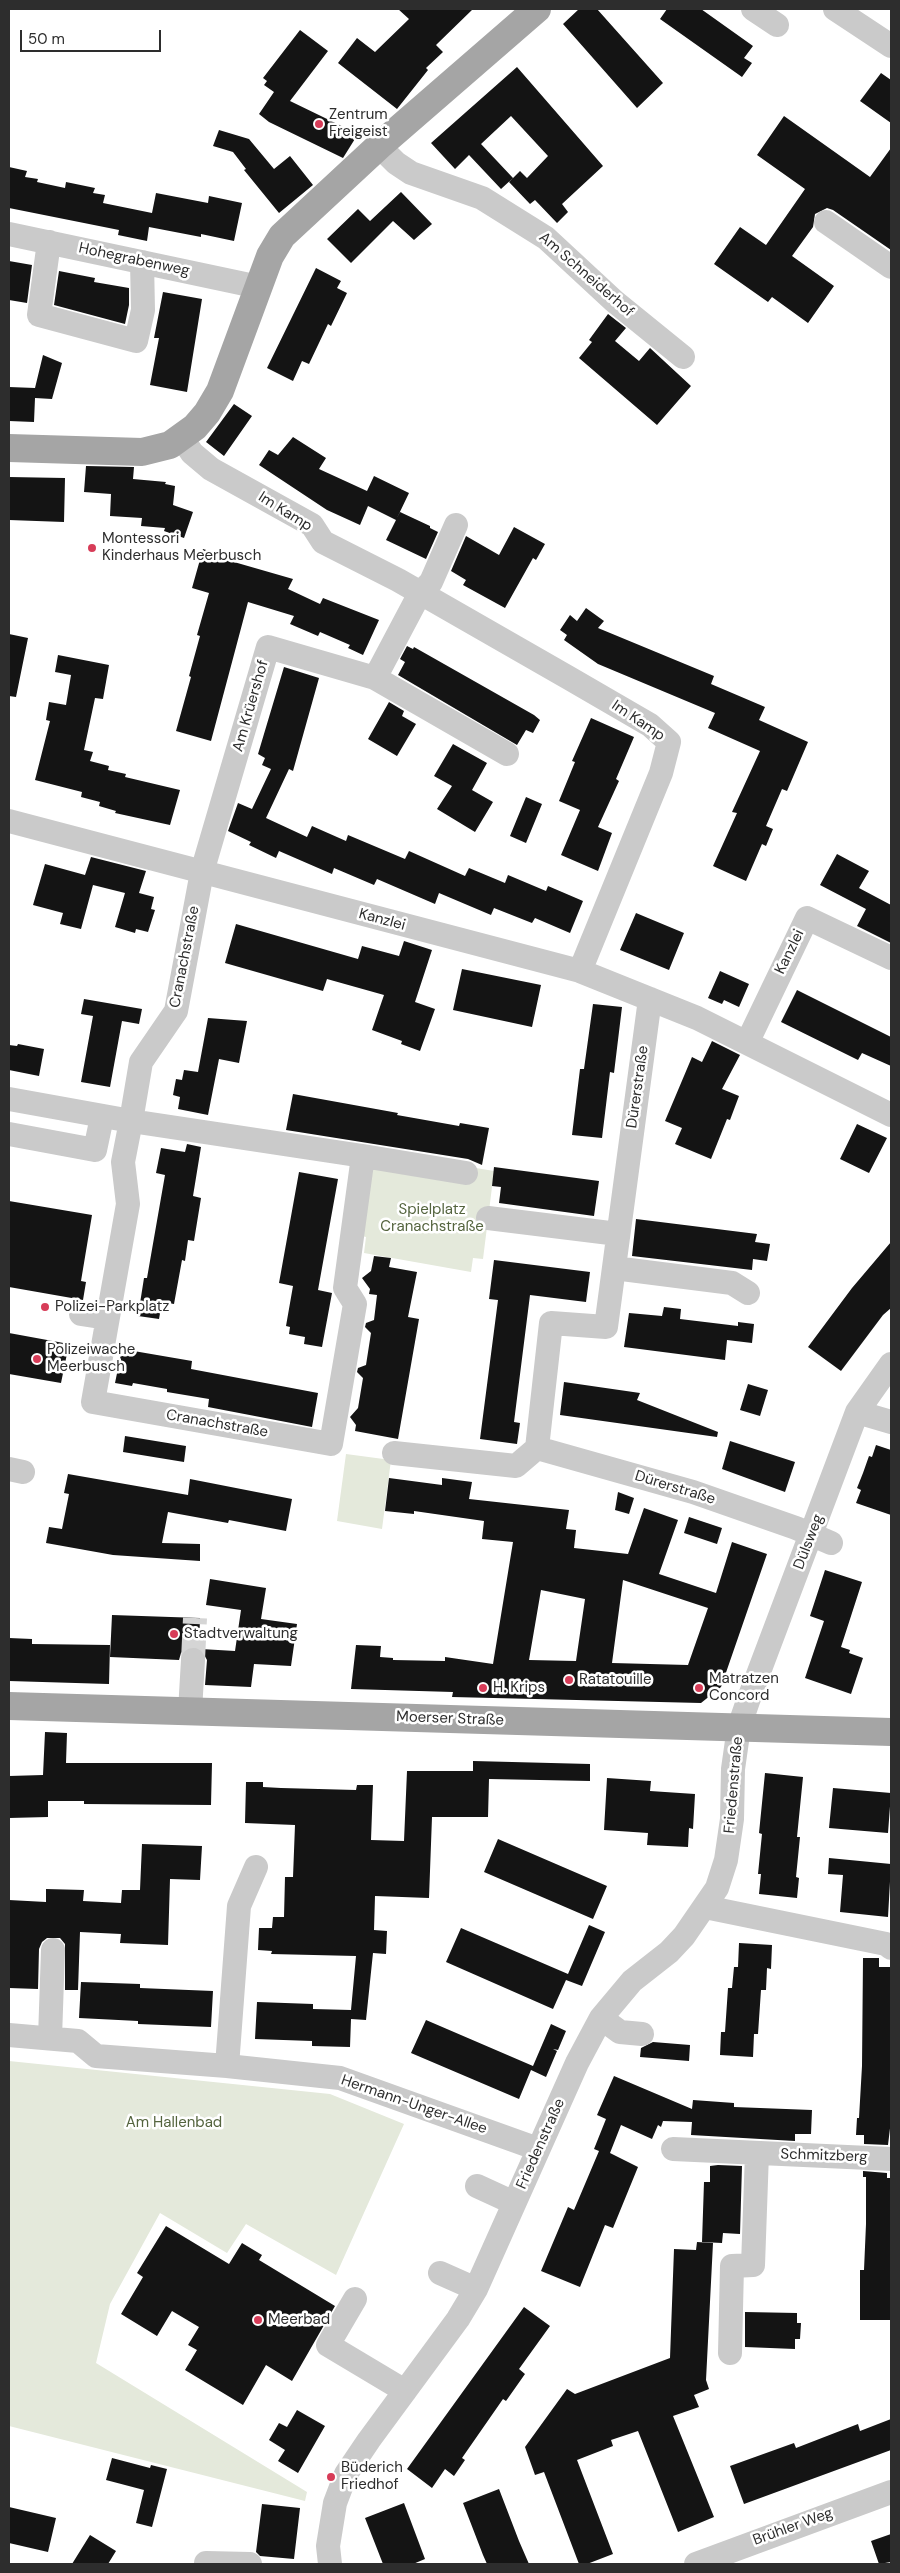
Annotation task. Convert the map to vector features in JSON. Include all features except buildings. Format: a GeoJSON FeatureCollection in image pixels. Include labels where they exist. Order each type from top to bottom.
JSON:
{"type":"FeatureCollection","features":[{"type":"Feature","properties":{"kind":"main road"},"geometry":{"type":"LineString","coordinates":[[9,448],[142,452],[170,445],[182,438],[208,413],[220,392],[270,256],[282,236],[487,42],[537,9]]}},
{"type":"Feature","properties":{"kind":"main road","name":"Moerser Straße"},"geometry":{"type":"LineString","coordinates":[[9,1706],[891,1732]]}},
{"type":"Feature","properties":{"kind":"street"},"geometry":{"type":"LineString","coordinates":[[753,9],[777,25]]}},
{"type":"Feature","properties":{"kind":"street"},"geometry":{"type":"LineString","coordinates":[[835,9],[891,46]]}},
{"type":"Feature","properties":{"kind":"street","name":"Am Schneiderhof"},"geometry":{"type":"LineString","coordinates":[[379,146],[396,163],[411,173],[482,198],[546,238],[614,301],[683,357]]}},
{"type":"Feature","properties":{"kind":"street"},"geometry":{"type":"LineString","coordinates":[[826,222],[891,268]]}},
{"type":"Feature","properties":{"kind":"street","name":"Hohegrabenweg"},"geometry":{"type":"LineString","coordinates":[[9,234],[259,287]]}},
{"type":"Feature","properties":{"kind":"street"},"geometry":{"type":"LineString","coordinates":[[49,242],[39,315],[136,341],[143,310],[142,262]]}},
{"type":"Feature","properties":{"kind":"street","name":"Im Kamp"},"geometry":{"type":"LineString","coordinates":[[182,438],[192,453],[211,469],[312,525],[323,542],[420,593],[650,726],[669,742],[661,773],[580,970]]}},
{"type":"Feature","properties":{"kind":"street"},"geometry":{"type":"LineString","coordinates":[[456,526],[430,582],[420,593],[374,678],[506,754]]}},
{"type":"Feature","properties":{"kind":"street","name":"Am Krüershof"},"geometry":{"type":"LineString","coordinates":[[202,872],[268,647],[374,678]]}},
{"type":"Feature","properties":{"kind":"street","name":"Kanzlei"},"geometry":{"type":"LineString","coordinates":[[9,821],[580,970],[697,1018],[891,1115]]}},
{"type":"Feature","properties":{"kind":"street","name":"Cranachstraße"},"geometry":{"type":"LineString","coordinates":[[202,872],[176,1011],[141,1062],[123,1162],[128,1204],[93,1402],[331,1444],[355,1304],[345,1288],[363,1156]]}},
{"type":"Feature","properties":{"kind":"street","name":"Kanzlei"},"geometry":{"type":"LineString","coordinates":[[746,1043],[806,918],[891,958]]}},
{"type":"Feature","properties":{"kind":"street","name":"Dürerstraße"},"geometry":{"type":"LineString","coordinates":[[650,999],[606,1327],[551,1323],[537,1448],[693,1492],[796,1528],[821,1540]]}},
{"type":"Feature","properties":{"kind":"street"},"geometry":{"type":"LineString","coordinates":[[9,1099],[130,1121],[466,1173]]}},
{"type":"Feature","properties":{"kind":"street"},"geometry":{"type":"LineString","coordinates":[[9,1134],[95,1150],[102,1116]]}},
{"type":"Feature","properties":{"kind":"street"},"geometry":{"type":"LineString","coordinates":[[488,1218],[618,1234]]}},
{"type":"Feature","properties":{"kind":"street"},"geometry":{"type":"LineString","coordinates":[[614,1268],[732,1283],[748,1293]]}},
{"type":"Feature","properties":{"kind":"street"},"geometry":{"type":"LineString","coordinates":[[81,1314],[107,1318]]}},
{"type":"Feature","properties":{"kind":"street","name":"Dülsweg"},"geometry":{"type":"LineString","coordinates":[[740,1727],[821,1540],[857,1412],[891,1364]]}},
{"type":"Feature","properties":{"kind":"street"},"geometry":{"type":"LineString","coordinates":[[857,1412],[891,1422]]}},
{"type":"Feature","properties":{"kind":"street"},"geometry":{"type":"LineString","coordinates":[[394,1452],[516,1466],[537,1448]]}},
{"type":"Feature","properties":{"kind":"street"},"geometry":{"type":"LineString","coordinates":[[190,1711],[193,1660]]}},
{"type":"Feature","properties":{"kind":"street","name":"Friedenstraße"},"geometry":{"type":"LineString","coordinates":[[330,2564],[328,2546],[335,2503],[346,2474],[458,2319],[476,2289],[577,2063],[601,2018],[632,1981],[669,1952],[705,1907],[717,1888],[726,1860],[732,1819],[734,1769],[740,1727]]}},
{"type":"Feature","properties":{"kind":"street"},"geometry":{"type":"LineString","coordinates":[[227,2066],[229,1920],[239,1906],[256,1867]]}},
{"type":"Feature","properties":{"kind":"street"},"geometry":{"type":"LineString","coordinates":[[705,1907],[890,1944]]}},
{"type":"Feature","properties":{"kind":"street"},"geometry":{"type":"LineString","coordinates":[[50,2038],[53,1950]]}},
{"type":"Feature","properties":{"kind":"street"},"geometry":{"type":"LineString","coordinates":[[601,2018],[620,2032],[642,2034]]}},
{"type":"Feature","properties":{"kind":"street","name":"Hermann-Unger-Allee"},"geometry":{"type":"LineString","coordinates":[[9,2035],[78,2041],[96,2056],[227,2066],[340,2078],[538,2149]]}},
{"type":"Feature","properties":{"kind":"street","name":"Schmitzberg"},"geometry":{"type":"LineString","coordinates":[[673,2149],[891,2159]]}},
{"type":"Feature","properties":{"kind":"street"},"geometry":{"type":"LineString","coordinates":[[730,2353],[732,2266],[753,2265],[757,2154]]}},
{"type":"Feature","properties":{"kind":"street"},"geometry":{"type":"LineString","coordinates":[[478,2186],[514,2203]]}},
{"type":"Feature","properties":{"kind":"street"},"geometry":{"type":"LineString","coordinates":[[440,2273],[476,2289]]}},
{"type":"Feature","properties":{"kind":"street"},"geometry":{"type":"LineString","coordinates":[[355,2299],[328,2345],[405,2391]]}},
{"type":"Feature","properties":{"kind":"street","name":"Brühler Weg"},"geometry":{"type":"LineString","coordinates":[[696,2564],[891,2492]]}},
{"type":"Feature","properties":{"kind":"street"},"geometry":{"type":"LineString","coordinates":[[206,2563],[250,2564]]}},
{"type":"Feature","properties":{"kind":"green space","name":"Spielplatz Cranachstraße"},"geometry":{"type":"Polygon","coordinates":[[[364,1162],[470,1167],[494,1171],[483,1259],[473,1258],[471,1272],[364,1253],[366,1237],[358,1235],[364,1162]]]}},
{"type":"Feature","properties":{"kind":"green space"},"geometry":{"type":"Polygon","coordinates":[[[346,1454],[391,1460],[382,1529],[337,1521],[346,1454]]]}},
{"type":"Feature","properties":{"kind":"green space","name":"Am Hallenbad"},"geometry":{"type":"Polygon","coordinates":[[[9,2061],[330,2094],[404,2124],[336,2275],[246,2224],[227,2253],[160,2213],[110,2304],[96,2363],[307,2492],[305,2501],[9,2426],[9,2061]]]}},
{"type":"Feature","properties":{"kind":"tunnel"},"geometry":{"type":"LineString","coordinates":[[193,1660],[195,1618]]}},
{"type":"Feature","properties":{"kind":"place","name":"Zentrum Freigeist"},"geometry":{"type":"Point","coordinates":[319,124]}},
{"type":"Feature","properties":{"kind":"place","name":"Montessori Kinderhaus Meerbusch"},"geometry":{"type":"Point","coordinates":[92,548]}},
{"type":"Feature","properties":{"kind":"place","name":"Polizei-Parkplatz"},"geometry":{"type":"Point","coordinates":[45,1307]}},
{"type":"Feature","properties":{"kind":"place","name":"Polizeiwache Meerbusch"},"geometry":{"type":"Point","coordinates":[37,1359]}},
{"type":"Feature","properties":{"kind":"place","name":"Stadtverwaltung"},"geometry":{"type":"Point","coordinates":[174,1634]}},
{"type":"Feature","properties":{"kind":"place","name":"Ratatouille"},"geometry":{"type":"Point","coordinates":[569,1680]}},
{"type":"Feature","properties":{"kind":"place","name":"H. Krips"},"geometry":{"type":"Point","coordinates":[483,1688]}},
{"type":"Feature","properties":{"kind":"place","name":"Matratzen Concord"},"geometry":{"type":"Point","coordinates":[699,1688]}},
{"type":"Feature","properties":{"kind":"place","name":"Meerbad"},"geometry":{"type":"Point","coordinates":[258,2320]}},
{"type":"Feature","properties":{"kind":"place","name":"Büderich Friedhof"},"geometry":{"type":"Point","coordinates":[331,2477]}}]}
